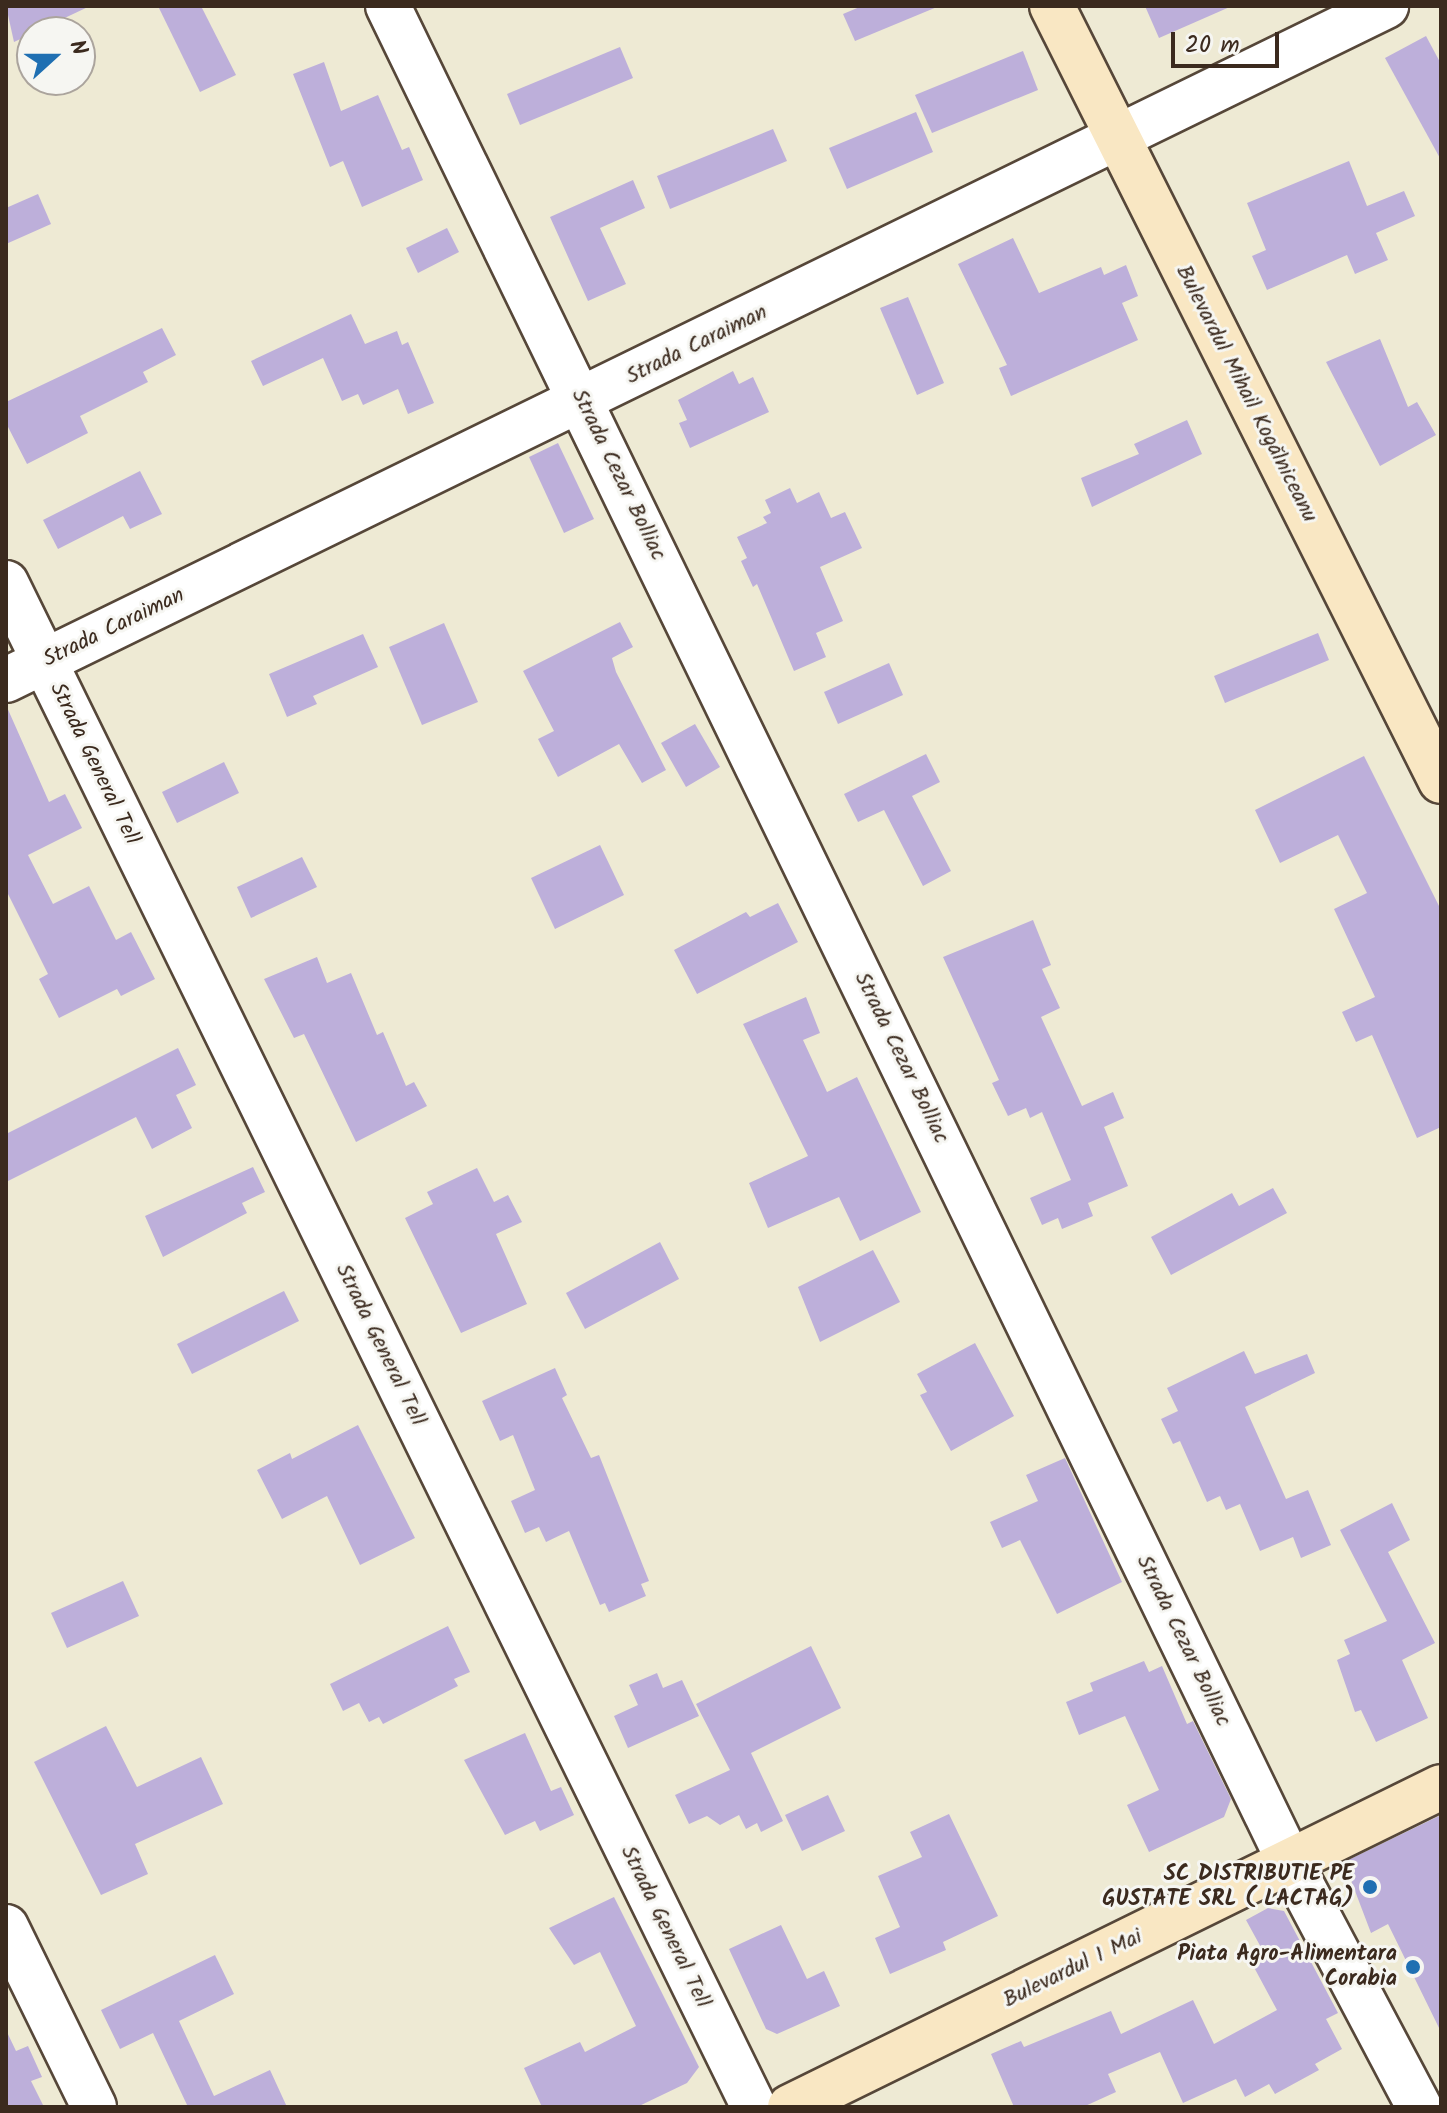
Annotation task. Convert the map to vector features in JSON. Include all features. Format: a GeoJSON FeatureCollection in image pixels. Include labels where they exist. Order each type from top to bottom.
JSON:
{"type":"FeatureCollection","features":[{"type":"Feature","properties":{"kind":"street","name":"Strada Cezar Bolliac"},"geometry":{"type":"LineString","coordinates":[[388,6],[583,401],[1290,1863],[1419,2107]]}},
{"type":"Feature","properties":{"kind":"street","name":"Bulevardul Mihail Kogălniceanu"},"geometry":{"type":"LineString","coordinates":[[1052,6],[1441,781]]}},
{"type":"Feature","properties":{"kind":"street","name":"Strada Caraiman"},"geometry":{"type":"LineString","coordinates":[[25,671],[1386,6]]}},
{"type":"Feature","properties":{"kind":"street","name":"Strada General Tell"},"geometry":{"type":"LineString","coordinates":[[6,583],[25,671],[754,2107]]}},
{"type":"Feature","properties":{"kind":"street","name":"Bulevardul 1 Mai"},"geometry":{"type":"LineString","coordinates":[[790,2107],[1441,1787]]}},
{"type":"Feature","properties":{"kind":"street"},"geometry":{"type":"LineString","coordinates":[[6,1927],[94,2107]]}},
{"type":"Feature","properties":{"kind":"building"},"geometry":{"type":"Polygon","coordinates":[[[6,6],[90,6],[69,16],[16,16],[14,42],[6,6]]]}},
{"type":"Feature","properties":{"kind":"building"},"geometry":{"type":"Polygon","coordinates":[[[158,6],[201,6],[236,75],[200,92],[158,6]]]}},
{"type":"Feature","properties":{"kind":"building"},"geometry":{"type":"Polygon","coordinates":[[[862,6],[937,7],[855,41],[843,14],[862,6]]]}},
{"type":"Feature","properties":{"kind":"building"},"geometry":{"type":"Polygon","coordinates":[[[1145,6],[1232,6],[1159,38],[1145,6]]]}},
{"type":"Feature","properties":{"kind":"building"},"geometry":{"type":"Polygon","coordinates":[[[1426,36],[1441,64],[1441,160],[1385,58],[1426,36]]]}},
{"type":"Feature","properties":{"kind":"building"},"geometry":{"type":"Polygon","coordinates":[[[620,47],[633,78],[520,125],[507,94],[620,47]]]}},
{"type":"Feature","properties":{"kind":"building"},"geometry":{"type":"Polygon","coordinates":[[[1023,51],[1038,90],[932,133],[915,95],[1023,51]]]}},
{"type":"Feature","properties":{"kind":"building"},"geometry":{"type":"Polygon","coordinates":[[[324,62],[341,111],[378,95],[402,150],[409,147],[423,180],[362,207],[343,161],[330,167],[293,74],[324,62]]]}},
{"type":"Feature","properties":{"kind":"building"},"geometry":{"type":"Polygon","coordinates":[[[916,112],[933,152],[847,189],[829,148],[916,112]]]}},
{"type":"Feature","properties":{"kind":"building"},"geometry":{"type":"Polygon","coordinates":[[[773,129],[787,161],[670,209],[657,176],[773,129]]]}},
{"type":"Feature","properties":{"kind":"building"},"geometry":{"type":"Polygon","coordinates":[[[1349,161],[1367,206],[1404,191],[1415,216],[1376,233],[1388,260],[1355,274],[1347,255],[1267,290],[1252,256],[1266,250],[1247,203],[1349,161]]]}},
{"type":"Feature","properties":{"kind":"building"},"geometry":{"type":"Polygon","coordinates":[[[633,180],[645,208],[600,228],[626,284],[588,301],[550,217],[633,180]]]}},
{"type":"Feature","properties":{"kind":"building"},"geometry":{"type":"Polygon","coordinates":[[[38,194],[51,224],[6,244],[6,208],[38,194]]]}},
{"type":"Feature","properties":{"kind":"building"},"geometry":{"type":"Polygon","coordinates":[[[447,228],[459,252],[418,273],[406,248],[447,228]]]}},
{"type":"Feature","properties":{"kind":"building"},"geometry":{"type":"Polygon","coordinates":[[[1013,238],[1039,293],[1101,267],[1104,275],[1126,265],[1138,296],[1122,303],[1138,340],[1011,396],[999,368],[1007,365],[958,264],[1013,238]]]}},
{"type":"Feature","properties":{"kind":"building"},"geometry":{"type":"Polygon","coordinates":[[[908,297],[944,383],[917,395],[880,308],[908,297]]]}},
{"type":"Feature","properties":{"kind":"building"},"geometry":{"type":"Polygon","coordinates":[[[351,314],[365,344],[397,331],[402,345],[408,342],[434,403],[408,414],[398,389],[363,405],[358,394],[342,401],[323,358],[263,386],[251,361],[351,314]]]}},
{"type":"Feature","properties":{"kind":"building"},"geometry":{"type":"Polygon","coordinates":[[[162,328],[176,355],[143,372],[148,382],[80,416],[88,433],[27,464],[6,423],[6,402],[162,328]]]}},
{"type":"Feature","properties":{"kind":"building"},"geometry":{"type":"Polygon","coordinates":[[[1380,339],[1408,407],[1417,402],[1436,435],[1380,466],[1326,362],[1380,339]]]}},
{"type":"Feature","properties":{"kind":"building"},"geometry":{"type":"Polygon","coordinates":[[[733,371],[739,384],[753,377],[769,412],[690,448],[679,423],[687,420],[678,400],[733,371]]]}},
{"type":"Feature","properties":{"kind":"building"},"geometry":{"type":"Polygon","coordinates":[[[1187,420],[1202,454],[1092,507],[1081,478],[1139,454],[1134,444],[1187,420]]]}},
{"type":"Feature","properties":{"kind":"building"},"geometry":{"type":"Polygon","coordinates":[[[558,443],[594,519],[564,533],[529,457],[558,443]]]}},
{"type":"Feature","properties":{"kind":"building"},"geometry":{"type":"Polygon","coordinates":[[[140,471],[162,514],[130,529],[123,516],[58,549],[43,520],[140,471]]]}},
{"type":"Feature","properties":{"kind":"building"},"geometry":{"type":"Polygon","coordinates":[[[790,488],[797,503],[819,492],[831,518],[845,512],[862,548],[820,567],[843,621],[816,633],[826,657],[794,671],[757,584],[753,587],[741,561],[747,558],[737,537],[767,523],[763,517],[771,513],[765,500],[790,488]]]}},
{"type":"Feature","properties":{"kind":"building"},"geometry":{"type":"Polygon","coordinates":[[[620,622],[633,647],[612,658],[616,672],[666,770],[642,783],[619,744],[558,777],[538,739],[554,731],[523,671],[620,622]]]}},
{"type":"Feature","properties":{"kind":"building"},"geometry":{"type":"Polygon","coordinates":[[[444,623],[478,702],[422,725],[389,647],[444,623]]]}},
{"type":"Feature","properties":{"kind":"building"},"geometry":{"type":"Polygon","coordinates":[[[1318,633],[1329,660],[1225,703],[1214,676],[1318,633]]]}},
{"type":"Feature","properties":{"kind":"building"},"geometry":{"type":"Polygon","coordinates":[[[363,634],[378,667],[313,696],[317,704],[287,717],[269,674],[363,634]]]}},
{"type":"Feature","properties":{"kind":"building"},"geometry":{"type":"Polygon","coordinates":[[[889,663],[903,695],[838,724],[824,692],[889,663]]]}},
{"type":"Feature","properties":{"kind":"building"},"geometry":{"type":"Polygon","coordinates":[[[6,705],[49,802],[65,794],[82,828],[28,855],[53,904],[89,886],[116,940],[131,932],[155,979],[121,996],[117,989],[59,1018],[39,979],[48,974],[6,890],[6,705]]]}},
{"type":"Feature","properties":{"kind":"building"},"geometry":{"type":"Polygon","coordinates":[[[695,724],[720,767],[686,787],[661,743],[695,724]]]}},
{"type":"Feature","properties":{"kind":"building"},"geometry":{"type":"Polygon","coordinates":[[[926,754],[940,782],[912,796],[951,871],[923,886],[884,810],[858,822],[844,794],[926,754]]]}},
{"type":"Feature","properties":{"kind":"building"},"geometry":{"type":"Polygon","coordinates":[[[1364,756],[1441,910],[1441,1127],[1417,1138],[1372,1035],[1356,1042],[1342,1012],[1375,997],[1334,909],[1367,893],[1338,835],[1280,863],[1255,810],[1364,756]]]}},
{"type":"Feature","properties":{"kind":"building"},"geometry":{"type":"Polygon","coordinates":[[[224,762],[239,793],[177,823],[162,792],[224,762]]]}},
{"type":"Feature","properties":{"kind":"building"},"geometry":{"type":"Polygon","coordinates":[[[600,845],[624,895],[555,929],[531,878],[600,845]]]}},
{"type":"Feature","properties":{"kind":"building"},"geometry":{"type":"Polygon","coordinates":[[[302,857],[317,887],[251,918],[237,887],[302,857]]]}},
{"type":"Feature","properties":{"kind":"building"},"geometry":{"type":"Polygon","coordinates":[[[778,903],[798,942],[697,994],[674,950],[746,912],[750,917],[778,903]]]}},
{"type":"Feature","properties":{"kind":"building"},"geometry":{"type":"Polygon","coordinates":[[[1033,920],[1051,965],[1042,969],[1060,1008],[1041,1017],[1082,1106],[1113,1092],[1124,1118],[1104,1127],[1128,1186],[1088,1203],[1093,1216],[1062,1229],[1058,1218],[1042,1225],[1030,1198],[1071,1180],[1042,1112],[1030,1118],[1026,1108],[1008,1116],[992,1083],[999,1080],[943,957],[1033,920]]]}},
{"type":"Feature","properties":{"kind":"building"},"geometry":{"type":"Polygon","coordinates":[[[317,957],[327,983],[351,973],[377,1035],[383,1032],[406,1086],[414,1082],[427,1106],[356,1142],[304,1034],[294,1038],[264,979],[317,957]]]}},
{"type":"Feature","properties":{"kind":"building"},"geometry":{"type":"Polygon","coordinates":[[[806,997],[820,1033],[803,1040],[827,1092],[857,1077],[921,1212],[860,1241],[839,1197],[768,1228],[749,1183],[808,1156],[743,1024],[806,997]]]}},
{"type":"Feature","properties":{"kind":"building"},"geometry":{"type":"Polygon","coordinates":[[[178,1048],[196,1085],[176,1095],[192,1128],[152,1149],[136,1117],[6,1182],[6,1134],[178,1048]]]}},
{"type":"Feature","properties":{"kind":"building"},"geometry":{"type":"Polygon","coordinates":[[[253,1167],[265,1192],[242,1203],[247,1213],[163,1257],[145,1216],[253,1167]]]}},
{"type":"Feature","properties":{"kind":"building"},"geometry":{"type":"Polygon","coordinates":[[[477,1168],[494,1202],[508,1195],[522,1222],[496,1234],[527,1304],[461,1333],[405,1218],[433,1204],[427,1192],[477,1168]]]}},
{"type":"Feature","properties":{"kind":"building"},"geometry":{"type":"Polygon","coordinates":[[[1273,1188],[1287,1213],[1171,1275],[1151,1237],[1232,1193],[1239,1206],[1273,1188]]]}},
{"type":"Feature","properties":{"kind":"building"},"geometry":{"type":"Polygon","coordinates":[[[660,1242],[679,1279],[585,1329],[566,1293],[660,1242]]]}},
{"type":"Feature","properties":{"kind":"building"},"geometry":{"type":"Polygon","coordinates":[[[873,1250],[900,1302],[820,1342],[798,1287],[873,1250]]]}},
{"type":"Feature","properties":{"kind":"building"},"geometry":{"type":"Polygon","coordinates":[[[284,1291],[299,1321],[192,1374],[177,1344],[284,1291]]]}},
{"type":"Feature","properties":{"kind":"building"},"geometry":{"type":"Polygon","coordinates":[[[975,1343],[1014,1416],[951,1451],[920,1395],[927,1392],[917,1374],[975,1343]]]}},
{"type":"Feature","properties":{"kind":"building"},"geometry":{"type":"Polygon","coordinates":[[[1244,1351],[1255,1374],[1307,1354],[1315,1373],[1245,1407],[1286,1499],[1308,1490],[1331,1545],[1301,1558],[1293,1537],[1260,1551],[1240,1504],[1226,1510],[1220,1496],[1207,1502],[1180,1441],[1173,1444],[1161,1419],[1178,1411],[1167,1388],[1244,1351]]]}},
{"type":"Feature","properties":{"kind":"building"},"geometry":{"type":"Polygon","coordinates":[[[555,1368],[567,1395],[562,1398],[591,1458],[599,1455],[649,1581],[641,1584],[646,1596],[609,1612],[605,1603],[600,1605],[569,1531],[546,1542],[539,1527],[525,1533],[511,1501],[535,1490],[513,1435],[500,1441],[482,1401],[555,1368]]]}},
{"type":"Feature","properties":{"kind":"building"},"geometry":{"type":"Polygon","coordinates":[[[358,1425],[415,1538],[360,1565],[327,1496],[282,1519],[257,1470],[290,1453],[292,1459],[358,1425]]]}},
{"type":"Feature","properties":{"kind":"building"},"geometry":{"type":"Polygon","coordinates":[[[1065,1458],[1122,1582],[1057,1614],[1020,1540],[1002,1548],[990,1522],[1038,1501],[1026,1475],[1065,1458]]]}},
{"type":"Feature","properties":{"kind":"building"},"geometry":{"type":"Polygon","coordinates":[[[1392,1503],[1410,1540],[1388,1552],[1435,1643],[1402,1660],[1428,1718],[1376,1742],[1361,1710],[1355,1712],[1337,1660],[1350,1654],[1344,1640],[1387,1621],[1340,1530],[1392,1503]]]}},
{"type":"Feature","properties":{"kind":"building"},"geometry":{"type":"Polygon","coordinates":[[[123,1581],[139,1616],[67,1648],[51,1613],[123,1581]]]}},
{"type":"Feature","properties":{"kind":"building"},"geometry":{"type":"Polygon","coordinates":[[[448,1626],[470,1672],[454,1679],[458,1686],[383,1724],[379,1717],[369,1722],[359,1703],[343,1711],[330,1684],[448,1626]]]}},
{"type":"Feature","properties":{"kind":"building"},"geometry":{"type":"Polygon","coordinates":[[[811,1646],[841,1708],[751,1753],[783,1821],[761,1832],[757,1823],[746,1829],[739,1815],[720,1825],[707,1816],[689,1824],[675,1795],[730,1770],[696,1704],[811,1646]]]}},
{"type":"Feature","properties":{"kind":"building"},"geometry":{"type":"Polygon","coordinates":[[[1144,1661],[1149,1672],[1162,1666],[1187,1724],[1193,1721],[1231,1799],[1224,1817],[1149,1852],[1127,1805],[1159,1790],[1125,1716],[1079,1735],[1066,1702],[1093,1691],[1090,1683],[1144,1661]]]}},
{"type":"Feature","properties":{"kind":"building"},"geometry":{"type":"Polygon","coordinates":[[[657,1673],[663,1688],[682,1680],[699,1716],[628,1748],[614,1716],[638,1705],[629,1685],[657,1673]]]}},
{"type":"Feature","properties":{"kind":"building"},"geometry":{"type":"Polygon","coordinates":[[[106,1726],[137,1787],[201,1757],[223,1804],[135,1844],[148,1874],[101,1895],[34,1762],[106,1726]]]}},
{"type":"Feature","properties":{"kind":"building"},"geometry":{"type":"Polygon","coordinates":[[[525,1733],[551,1791],[561,1787],[574,1815],[540,1831],[535,1821],[505,1835],[464,1760],[525,1733]]]}},
{"type":"Feature","properties":{"kind":"building"},"geometry":{"type":"Polygon","coordinates":[[[828,1795],[845,1831],[802,1851],[785,1815],[828,1795]]]}},
{"type":"Feature","properties":{"kind":"building"},"geometry":{"type":"Polygon","coordinates":[[[949,1814],[998,1916],[943,1942],[946,1950],[890,1974],[875,1938],[900,1927],[878,1876],[922,1857],[910,1832],[949,1814]]]}},
{"type":"Feature","properties":{"kind":"building","name":"Piata Agro-Alimentara Corabia"},"geometry":{"type":"Polygon","coordinates":[[[1441,1815],[1441,2032],[1388,1924],[1371,1933],[1344,1862],[1441,1815]]]}},
{"type":"Feature","properties":{"kind":"building"},"geometry":{"type":"Polygon","coordinates":[[[614,1897],[699,2067],[687,2083],[637,2107],[542,2107],[524,2068],[580,2042],[585,2052],[636,2026],[600,1952],[574,1965],[549,1928],[614,1897]]]}},
{"type":"Feature","properties":{"kind":"building"},"geometry":{"type":"Polygon","coordinates":[[[1268,1908],[1284,1911],[1338,2013],[1326,2019],[1342,2049],[1315,2064],[1319,2070],[1275,2094],[1269,2084],[1245,2097],[1236,2079],[1183,2103],[1160,2052],[1108,2074],[1116,2092],[1083,2107],[1014,2107],[991,2054],[1021,2041],[1024,2047],[1111,2011],[1121,2034],[1193,2000],[1214,2044],[1277,2010],[1249,1958],[1263,1951],[1246,1920],[1268,1908]]]}},
{"type":"Feature","properties":{"kind":"building"},"geometry":{"type":"Polygon","coordinates":[[[781,1925],[807,1979],[824,1971],[840,2006],[777,2034],[766,2029],[729,1949],[781,1925]]]}},
{"type":"Feature","properties":{"kind":"building"},"geometry":{"type":"Polygon","coordinates":[[[215,1955],[234,1994],[179,2021],[214,2096],[270,2070],[287,2107],[188,2107],[153,2033],[120,2049],[101,2010],[215,1955]]]}},
{"type":"Feature","properties":{"kind":"building"},"geometry":{"type":"Polygon","coordinates":[[[6,2030],[16,2051],[28,2046],[42,2077],[31,2081],[44,2107],[6,2107],[6,2030]]]}},
{"type":"Feature","properties":{"kind":"place","name":"SC DISTRIBUTIE PE GUSTATE SRL ( LACTAG)"},"geometry":{"type":"Point","coordinates":[1370,1887]}},
{"type":"Feature","properties":{"kind":"place","name":"Piata Agro-Alimentara Corabia"},"geometry":{"type":"Point","coordinates":[1413,1967]}}]}
